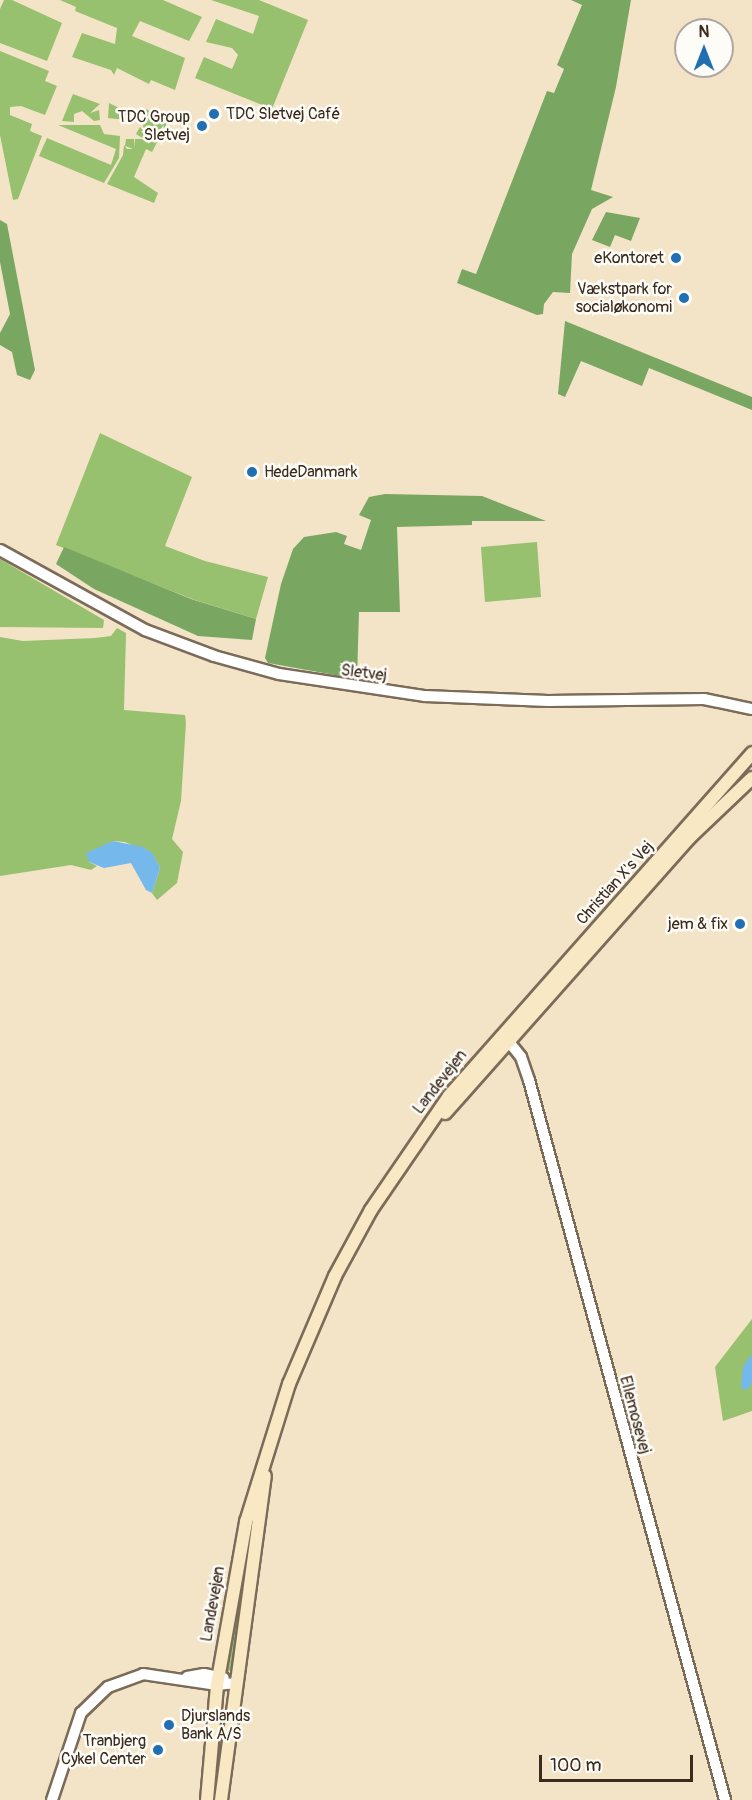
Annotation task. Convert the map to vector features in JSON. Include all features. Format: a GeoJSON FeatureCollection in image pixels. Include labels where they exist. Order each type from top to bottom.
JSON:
{"type":"FeatureCollection","features":[{"type":"Feature","properties":{"kind":"main road","name":"Christian X's Vej"},"geometry":{"type":"LineString","coordinates":[[505,1038],[752,753]]}},
{"type":"Feature","properties":{"kind":"main road","name":"Christian X's Vej"},"geometry":{"type":"LineString","coordinates":[[505,1038],[689,838],[752,778]]}},
{"type":"Feature","properties":{"kind":"main road","name":"Landevejen"},"geometry":{"type":"LineString","coordinates":[[207,1800],[218,1680],[246,1522],[277,1419],[300,1353],[335,1276],[408,1153],[505,1038]]}},
{"type":"Feature","properties":{"kind":"main road","name":"Landevejen"},"geometry":{"type":"LineString","coordinates":[[221,1800],[257,1523],[277,1419]]}},
{"type":"Feature","properties":{"kind":"street","name":"Sletvej"},"geometry":{"type":"LineString","coordinates":[[0,550],[145,630],[214,656],[279,674],[425,696],[548,701],[704,699],[752,709]]}},
{"type":"Feature","properties":{"kind":"street","name":"Ellemosevej"},"geometry":{"type":"LineString","coordinates":[[505,1038],[522,1057],[529,1080],[725,1800]]}},
{"type":"Feature","properties":{"kind":"street"},"geometry":{"type":"LineString","coordinates":[[52,1800],[76,1725],[89,1701],[114,1683],[132,1676],[183,1677],[236,1683]]}},
{"type":"Feature","properties":{"kind":"green space"},"geometry":{"type":"Polygon","coordinates":[[[4,0],[12,0],[62,23],[47,61],[0,43],[0,9],[4,0]]]}},
{"type":"Feature","properties":{"kind":"green space"},"geometry":{"type":"Polygon","coordinates":[[[60,0],[163,0],[202,17],[189,41],[140,21],[132,36],[185,58],[175,90],[151,80],[149,84],[117,68],[114,75],[111,70],[72,57],[82,33],[115,44],[117,28],[75,11],[76,7],[60,0]]]}},
{"type":"Feature","properties":{"kind":"green space"},"geometry":{"type":"Polygon","coordinates":[[[211,0],[259,0],[308,20],[272,109],[195,78],[204,57],[232,69],[238,55],[232,48],[206,42],[216,19],[253,34],[259,16],[211,0]]]}},
{"type":"Feature","properties":{"kind":"green space"},"geometry":{"type":"Polygon","coordinates":[[[571,0],[631,0],[616,87],[591,190],[613,197],[592,209],[572,254],[570,293],[553,292],[544,304],[543,314],[537,315],[457,283],[462,269],[476,274],[547,91],[554,93],[564,69],[557,65],[582,5],[571,0]]]}},
{"type":"Feature","properties":{"kind":"green space"},"geometry":{"type":"Polygon","coordinates":[[[0,51],[49,71],[45,81],[57,86],[45,115],[21,106],[10,107],[10,115],[32,124],[30,131],[42,136],[18,199],[13,200],[0,135],[0,51]]]}},
{"type":"Feature","properties":{"kind":"green space"},"geometry":{"type":"Polygon","coordinates":[[[73,94],[100,104],[90,113],[99,110],[100,120],[94,121],[82,111],[74,114],[74,122],[62,121],[73,94]]]}},
{"type":"Feature","properties":{"kind":"green space"},"geometry":{"type":"Polygon","coordinates":[[[109,103],[136,116],[134,121],[108,118],[109,103]]]}},
{"type":"Feature","properties":{"kind":"green space"},"geometry":{"type":"Polygon","coordinates":[[[146,109],[168,121],[152,152],[146,149],[134,177],[158,193],[154,203],[107,184],[123,155],[124,145],[127,149],[133,149],[125,146],[126,139],[134,139],[134,148],[135,139],[144,139],[136,134],[140,127],[148,136],[143,126],[146,109]]]}},
{"type":"Feature","properties":{"kind":"green space"},"geometry":{"type":"Polygon","coordinates":[[[58,125],[100,125],[104,134],[120,136],[119,158],[104,183],[39,156],[47,138],[111,165],[116,149],[58,125]]]}},
{"type":"Feature","properties":{"kind":"green space"},"geometry":{"type":"Polygon","coordinates":[[[606,212],[640,218],[631,241],[615,235],[610,247],[592,240],[606,212]]]}},
{"type":"Feature","properties":{"kind":"green space"},"geometry":{"type":"Polygon","coordinates":[[[0,220],[7,224],[35,370],[30,380],[17,375],[12,352],[0,345],[0,333],[10,314],[0,262],[0,220]]]}},
{"type":"Feature","properties":{"kind":"green space"},"geometry":{"type":"Polygon","coordinates":[[[565,321],[752,397],[752,410],[649,368],[642,386],[581,361],[565,397],[558,394],[565,321]]]}},
{"type":"Feature","properties":{"kind":"green space"},"geometry":{"type":"Polygon","coordinates":[[[100,433],[192,477],[165,546],[205,561],[268,577],[256,619],[192,599],[56,545],[100,433]]]}},
{"type":"Feature","properties":{"kind":"green space"},"geometry":{"type":"Polygon","coordinates":[[[385,494],[482,496],[546,521],[472,521],[472,525],[397,527],[400,612],[359,612],[357,679],[268,663],[265,658],[281,584],[293,549],[304,537],[336,532],[347,536],[344,544],[361,550],[371,520],[359,515],[369,497],[385,494]]]}},
{"type":"Feature","properties":{"kind":"green space"},"geometry":{"type":"Polygon","coordinates":[[[537,542],[541,597],[485,602],[481,547],[537,542]]]}},
{"type":"Feature","properties":{"kind":"green space"},"geometry":{"type":"Polygon","coordinates":[[[64,547],[191,599],[256,619],[252,640],[198,636],[94,589],[56,564],[64,547]]]}},
{"type":"Feature","properties":{"kind":"green space"},"geometry":{"type":"Polygon","coordinates":[[[0,559],[104,620],[103,628],[0,627],[0,559]]]}},
{"type":"Feature","properties":{"kind":"green space"},"geometry":{"type":"Polygon","coordinates":[[[117,628],[126,633],[124,710],[185,715],[181,801],[172,839],[183,852],[177,883],[157,900],[152,893],[160,868],[153,855],[125,842],[113,841],[89,862],[97,866],[91,870],[71,865],[0,876],[0,637],[23,641],[95,638],[111,636],[117,628]]]}},
{"type":"Feature","properties":{"kind":"green space"},"geometry":{"type":"Polygon","coordinates":[[[752,1319],[752,1411],[723,1421],[715,1367],[752,1319]]]}},
{"type":"Feature","properties":{"kind":"green space"},"geometry":{"type":"Polygon","coordinates":[[[252,1522],[232,1669],[225,1674],[252,1522]]]}},
{"type":"Feature","properties":{"kind":"green space"},"geometry":{"type":"Polygon","coordinates":[[[222,1692],[219,1776],[216,1800],[212,1800],[222,1692]]]}},
{"type":"Feature","properties":{"kind":"water"},"geometry":{"type":"Polygon","coordinates":[[[113,841],[143,847],[153,854],[160,868],[152,893],[146,890],[131,863],[104,868],[89,862],[86,853],[113,841]]]}},
{"type":"Feature","properties":{"kind":"water"},"geometry":{"type":"Polygon","coordinates":[[[752,1354],[752,1382],[747,1390],[741,1388],[743,1367],[752,1354]]]}},
{"type":"Feature","properties":{"kind":"place","name":"TDC Sletvej Café"},"geometry":{"type":"Point","coordinates":[214,114]}},
{"type":"Feature","properties":{"kind":"place","name":"TDC Group Sletvej"},"geometry":{"type":"Point","coordinates":[202,126]}},
{"type":"Feature","properties":{"kind":"place","name":"eKontoret"},"geometry":{"type":"Point","coordinates":[676,258]}},
{"type":"Feature","properties":{"kind":"place","name":"Vækstpark for socialøkonomi"},"geometry":{"type":"Point","coordinates":[684,298]}},
{"type":"Feature","properties":{"kind":"place","name":"HedeDanmark"},"geometry":{"type":"Point","coordinates":[252,472]}},
{"type":"Feature","properties":{"kind":"place","name":"jem & fix"},"geometry":{"type":"Point","coordinates":[740,924]}},
{"type":"Feature","properties":{"kind":"place","name":"Djurslands Bank A/S"},"geometry":{"type":"Point","coordinates":[169,1725]}},
{"type":"Feature","properties":{"kind":"place","name":"Tranbjerg Cykel Center"},"geometry":{"type":"Point","coordinates":[158,1750]}}]}
